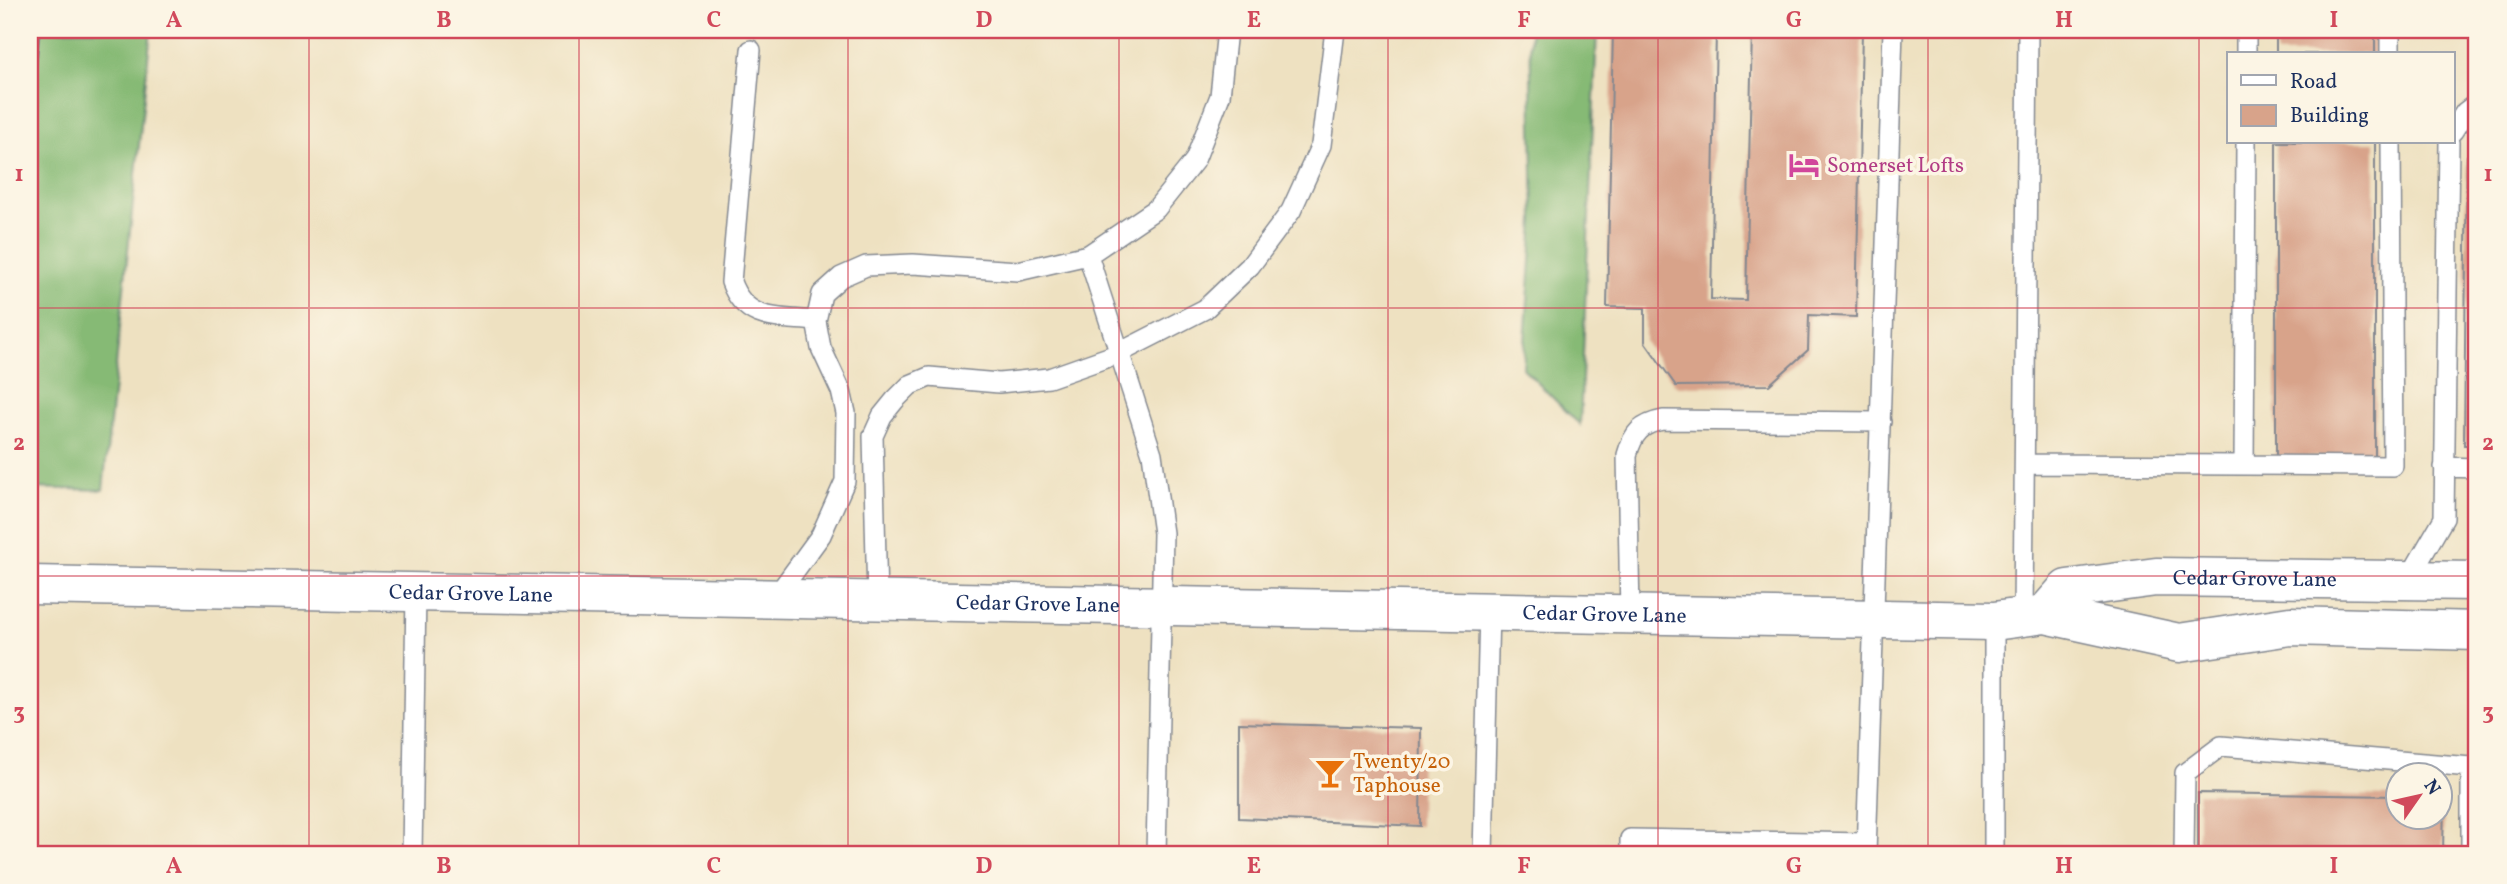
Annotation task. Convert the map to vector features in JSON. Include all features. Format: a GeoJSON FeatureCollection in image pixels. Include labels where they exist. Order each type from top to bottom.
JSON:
{"type":"FeatureCollection","features":[{"type":"Feature","properties":{"kind":"main road","name":"Cedar Grove Lane"},"geometry":{"type":"LineString","coordinates":[[2021,617],[2067,589],[2156,577],[2477,581]]}},
{"type":"Feature","properties":{"kind":"main road","name":"Cedar Grove Lane"},"geometry":{"type":"LineString","coordinates":[[30,585],[1873,618],[2021,617],[2179,643],[2290,626],[2477,631]]}},
{"type":"Feature","properties":{"kind":"lane"},"geometry":{"type":"LineString","coordinates":[[775,598],[821,535],[845,481],[846,413],[841,391],[821,348],[816,321],[822,295],[841,277],[866,266],[913,264],[1018,271],[1088,255],[1156,209],[1195,160],[1220,96],[1227,30]]}},
{"type":"Feature","properties":{"kind":"lane"},"geometry":{"type":"LineString","coordinates":[[877,600],[873,436],[882,416],[910,385],[929,377],[999,383],[1049,378],[1117,354],[1205,309],[1250,266],[1291,211],[1321,145],[1335,30]]}},
{"type":"Feature","properties":{"kind":"lane"},"geometry":{"type":"LineString","coordinates":[[1630,854],[1630,839],[1866,849],[1893,30]]}},
{"type":"Feature","properties":{"kind":"lane"},"geometry":{"type":"LineString","coordinates":[[1994,854],[2021,617],[2026,464],[2028,30]]}},
{"type":"Feature","properties":{"kind":"lane"},"geometry":{"type":"LineString","coordinates":[[2246,30],[2246,52]]}},
{"type":"Feature","properties":{"kind":"lane"},"geometry":{"type":"LineString","coordinates":[[2390,30],[2390,52]]}},
{"type":"Feature","properties":{"kind":"lane"},"geometry":{"type":"LineString","coordinates":[[751,50],[731,282],[744,307],[755,314],[816,321]]}},
{"type":"Feature","properties":{"kind":"lane"},"geometry":{"type":"LineString","coordinates":[[2454,129],[2465,112],[2477,103]]}},
{"type":"Feature","properties":{"kind":"lane"},"geometry":{"type":"LineString","coordinates":[[2244,465],[2246,144]]}},
{"type":"Feature","properties":{"kind":"lane"},"geometry":{"type":"LineString","coordinates":[[2026,464],[2393,466],[2391,144]]}},
{"type":"Feature","properties":{"kind":"lane"},"geometry":{"type":"LineString","coordinates":[[2408,580],[2444,518],[2449,144]]}},
{"type":"Feature","properties":{"kind":"lane"},"geometry":{"type":"LineString","coordinates":[[1088,255],[1117,354],[1132,386],[1152,454],[1163,533],[1156,854]]}},
{"type":"Feature","properties":{"kind":"lane"},"geometry":{"type":"LineString","coordinates":[[1630,614],[1627,455],[1637,430],[1649,422],[1663,419],[1881,422]]}},
{"type":"Feature","properties":{"kind":"lane"},"geometry":{"type":"LineString","coordinates":[[2444,467],[2477,468]]}},
{"type":"Feature","properties":{"kind":"lane"},"geometry":{"type":"LineString","coordinates":[[412,854],[416,592]]}},
{"type":"Feature","properties":{"kind":"lane"},"geometry":{"type":"LineString","coordinates":[[1483,854],[1489,611]]}},
{"type":"Feature","properties":{"kind":"lane"},"geometry":{"type":"LineString","coordinates":[[2184,854],[2185,773],[2221,746],[2474,765],[2470,854]]}},
{"type":"Feature","properties":{"kind":"green space"},"geometry":{"type":"Polygon","coordinates":[[[30,30],[151,30],[103,490],[30,488],[30,30]]]}},
{"type":"Feature","properties":{"kind":"green space"},"geometry":{"type":"Polygon","coordinates":[[[1530,30],[1597,30],[1580,425],[1523,368],[1534,220],[1530,30]]]}},
{"type":"Feature","properties":{"kind":"building"},"geometry":{"type":"Polygon","coordinates":[[[30,30],[40,30],[32,104],[30,104],[30,30]]]}},
{"type":"Feature","properties":{"kind":"building","name":"Somerset Lofts"},"geometry":{"type":"Polygon","coordinates":[[[1613,30],[1716,30],[1711,299],[1746,300],[1752,30],[1862,30],[1856,317],[1809,315],[1808,350],[1769,385],[1676,386],[1645,342],[1645,308],[1607,307],[1613,30]]]}},
{"type":"Feature","properties":{"kind":"building"},"geometry":{"type":"Polygon","coordinates":[[[2276,30],[2375,30],[2375,52],[2276,52],[2276,30]]]}},
{"type":"Feature","properties":{"kind":"building"},"geometry":{"type":"Polygon","coordinates":[[[2276,144],[2375,144],[2375,457],[2276,456],[2276,144]]]}},
{"type":"Feature","properties":{"kind":"building"},"geometry":{"type":"Polygon","coordinates":[[[2467,156],[2477,156],[2477,445],[2464,445],[2467,156]]]}},
{"type":"Feature","properties":{"kind":"building","name":"Twenty/20 Taphouse"},"geometry":{"type":"Polygon","coordinates":[[[1239,723],[1421,728],[1420,826],[1239,818],[1239,723]]]}},
{"type":"Feature","properties":{"kind":"building"},"geometry":{"type":"Polygon","coordinates":[[[2198,793],[2384,796],[2384,832],[2443,832],[2443,854],[2198,854],[2198,793]]]}},
{"type":"Feature","properties":{"kind":"place","name":"Somerset Lofts"},"geometry":{"type":"Point","coordinates":[1804,165]}},
{"type":"Feature","properties":{"kind":"place","name":"Twenty/20 Taphouse"},"geometry":{"type":"Point","coordinates":[1330,773]}}]}
